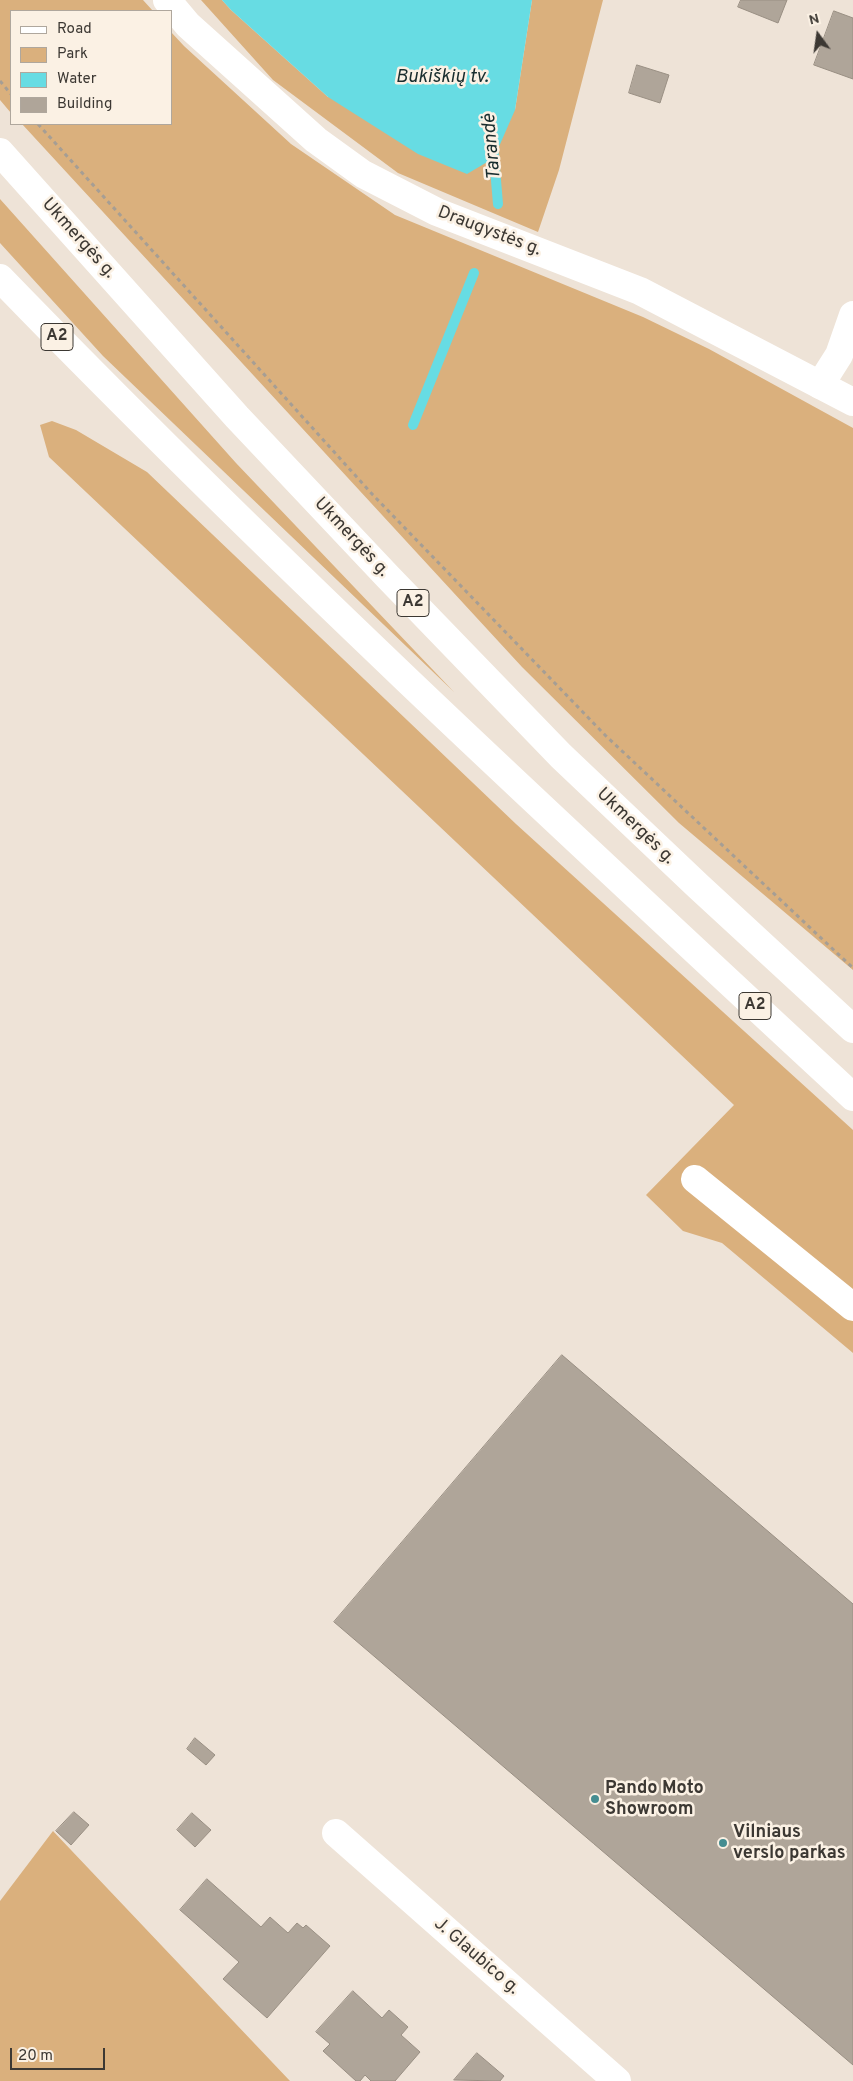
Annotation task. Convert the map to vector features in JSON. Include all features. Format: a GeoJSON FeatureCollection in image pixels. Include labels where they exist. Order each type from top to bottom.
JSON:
{"type":"FeatureCollection","features":[{"type":"Feature","properties":{"kind":"main road","name":"Draugystės g."},"geometry":{"type":"LineString","coordinates":[[166,0],[188,25],[316,140],[363,174],[437,212],[640,291],[853,402]]}},
{"type":"Feature","properties":{"kind":"main road","name":"Ukmergės g."},"geometry":{"type":"LineString","coordinates":[[0,152],[237,417],[561,756],[853,1029]]}},
{"type":"Feature","properties":{"kind":"main road","name":"A2"},"geometry":{"type":"LineString","coordinates":[[0,278],[172,453],[482,750],[853,1097]]}},
{"type":"Feature","properties":{"kind":"main road"},"geometry":{"type":"LineString","coordinates":[[820,386],[838,355],[853,315]]}},
{"type":"Feature","properties":{"kind":"main road"},"geometry":{"type":"LineString","coordinates":[[695,1179],[853,1307]]}},
{"type":"Feature","properties":{"kind":"main road","name":"J. Glaubico g."},"geometry":{"type":"LineString","coordinates":[[336,1833],[617,2081]]}},
{"type":"Feature","properties":{"kind":"path"},"geometry":{"type":"LineString","coordinates":[[0,82],[10,93]]}},
{"type":"Feature","properties":{"kind":"path"},"geometry":{"type":"LineString","coordinates":[[39,125],[380,502],[606,735],[853,968]]}},
{"type":"Feature","properties":{"kind":"green space"},"geometry":{"type":"Polygon","coordinates":[[[0,0],[143,0],[152,10],[10,10],[10,112],[0,100],[0,0]]]}},
{"type":"Feature","properties":{"kind":"green space"},"geometry":{"type":"Polygon","coordinates":[[[201,0],[222,0],[328,97],[515,110],[532,0],[603,0],[559,170],[538,232],[398,173],[273,80],[201,0]]]}},
{"type":"Feature","properties":{"kind":"green space"},"geometry":{"type":"Polygon","coordinates":[[[172,33],[291,144],[395,215],[643,317],[709,349],[853,428],[853,970],[679,823],[522,667],[23,125],[172,125],[172,33]]]}},
{"type":"Feature","properties":{"kind":"green space"},"geometry":{"type":"Polygon","coordinates":[[[0,199],[236,463],[454,692],[103,356],[0,243],[0,199]]]}},
{"type":"Feature","properties":{"kind":"green space"},"geometry":{"type":"Polygon","coordinates":[[[52,421],[76,430],[147,472],[516,824],[853,1130],[853,1353],[722,1243],[683,1231],[646,1195],[734,1105],[49,457],[40,425],[52,421]]]}},
{"type":"Feature","properties":{"kind":"green space"},"geometry":{"type":"Polygon","coordinates":[[[53,1831],[290,2081],[0,2081],[0,1901],[53,1831]]]}},
{"type":"Feature","properties":{"kind":"water","name":"Bukiškių tv."},"geometry":{"type":"Polygon","coordinates":[[[222,0],[532,0],[515,110],[494,158],[467,174],[418,154],[328,97],[222,0]]]}},
{"type":"Feature","properties":{"kind":"building"},"geometry":{"type":"Polygon","coordinates":[[[741,0],[787,0],[778,23],[738,7],[741,0]]]}},
{"type":"Feature","properties":{"kind":"building"},"geometry":{"type":"Polygon","coordinates":[[[834,11],[853,18],[853,79],[814,65],[834,11]]]}},
{"type":"Feature","properties":{"kind":"building"},"geometry":{"type":"Polygon","coordinates":[[[637,65],[669,75],[660,103],[629,93],[637,65]]]}},
{"type":"Feature","properties":{"kind":"building","name":"Vilniaus verslo parkas"},"geometry":{"type":"Polygon","coordinates":[[[562,1355],[853,1604],[853,2065],[334,1622],[562,1355]]]}},
{"type":"Feature","properties":{"kind":"building"},"geometry":{"type":"Polygon","coordinates":[[[195,1738],[215,1755],[206,1765],[187,1749],[195,1738]]]}},
{"type":"Feature","properties":{"kind":"building"},"geometry":{"type":"Polygon","coordinates":[[[74,1812],[89,1825],[71,1845],[56,1831],[74,1812]]]}},
{"type":"Feature","properties":{"kind":"building"},"geometry":{"type":"Polygon","coordinates":[[[192,1813],[211,1830],[195,1847],[177,1830],[192,1813]]]}},
{"type":"Feature","properties":{"kind":"building"},"geometry":{"type":"Polygon","coordinates":[[[207,1879],[261,1927],[270,1917],[288,1933],[297,1923],[303,1928],[306,1925],[330,1946],[267,2018],[223,1979],[239,1962],[180,1910],[207,1879]]]}},
{"type":"Feature","properties":{"kind":"building"},"geometry":{"type":"Polygon","coordinates":[[[353,1991],[382,2018],[389,2010],[408,2027],[401,2035],[420,2052],[395,2081],[371,2081],[365,2075],[360,2081],[356,2081],[323,2051],[330,2044],[316,2032],[353,1991]]]}},
{"type":"Feature","properties":{"kind":"building"},"geometry":{"type":"Polygon","coordinates":[[[477,2053],[504,2076],[500,2081],[454,2080],[477,2053]]]}},
{"type":"Feature","properties":{"kind":"waterway","name":"Tarandė"},"geometry":{"type":"LineString","coordinates":[[493,145],[498,204]]}},
{"type":"Feature","properties":{"kind":"waterway","name":"Tarandė"},"geometry":{"type":"LineString","coordinates":[[413,425],[474,273]]}},
{"type":"Feature","properties":{"kind":"place","name":"Pando Moto Showroom"},"geometry":{"type":"Point","coordinates":[595,1799]}},
{"type":"Feature","properties":{"kind":"place","name":"Vilniaus verslo parkas"},"geometry":{"type":"Point","coordinates":[723,1843]}}]}
